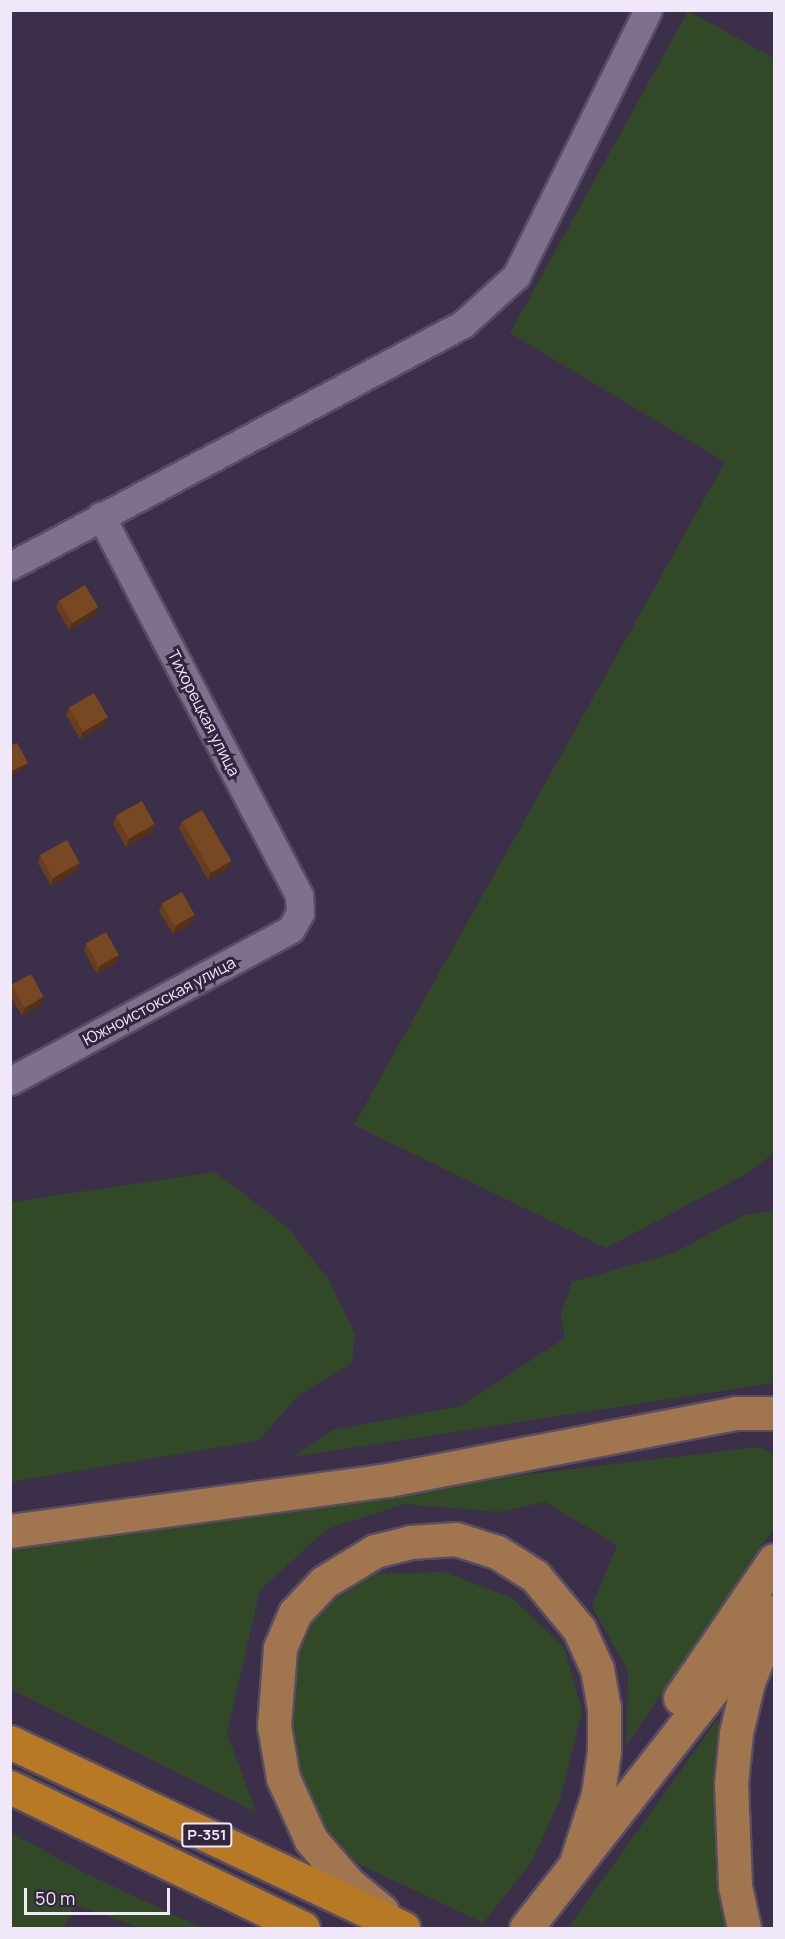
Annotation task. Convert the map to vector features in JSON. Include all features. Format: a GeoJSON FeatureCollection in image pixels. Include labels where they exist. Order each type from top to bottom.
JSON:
{"type":"FeatureCollection","features":[{"type":"Feature","properties":{"kind":"highway","name":"Р-351"},"geometry":{"type":"LineString","coordinates":[[10,1742],[402,1928]]}},
{"type":"Feature","properties":{"kind":"highway","name":"Р-351"},"geometry":{"type":"LineString","coordinates":[[10,1787],[303,1929]]}},
{"type":"Feature","properties":{"kind":"main road"},"geometry":{"type":"LineString","coordinates":[[10,1531],[388,1480],[737,1413],[774,1413]]}},
{"type":"Feature","properties":{"kind":"main road"},"geometry":{"type":"LineString","coordinates":[[402,1928],[350,1886],[311,1840],[283,1778],[274,1726],[280,1648],[296,1613],[324,1582],[375,1551],[410,1542],[456,1539],[497,1552],[535,1576],[579,1629],[597,1669],[604,1707],[604,1751],[598,1794],[578,1859]]}},
{"type":"Feature","properties":{"kind":"main road"},"geometry":{"type":"LineString","coordinates":[[630,1793],[677,1703],[774,1560]]}},
{"type":"Feature","properties":{"kind":"main road"},"geometry":{"type":"LineString","coordinates":[[526,1928],[630,1793],[774,1614]]}},
{"type":"Feature","properties":{"kind":"main road"},"geometry":{"type":"LineString","coordinates":[[744,1929],[735,1886],[731,1784],[736,1733],[748,1682],[774,1614]]}},
{"type":"Feature","properties":{"kind":"street"},"geometry":{"type":"LineString","coordinates":[[10,566],[463,324],[516,276],[648,10]]}},
{"type":"Feature","properties":{"kind":"street","name":"Тихорецкая улица"},"geometry":{"type":"LineString","coordinates":[[101,516],[299,895],[300,913]]}},
{"type":"Feature","properties":{"kind":"street","name":"Южноистокская улица"},"geometry":{"type":"LineString","coordinates":[[10,1081],[291,929],[300,913]]}},
{"type":"Feature","properties":{"kind":"street"},"geometry":{"type":"LineString","coordinates":[[737,1413],[774,1405]]}},
{"type":"Feature","properties":{"kind":"green space"},"geometry":{"type":"Polygon","coordinates":[[[688,11],[774,58],[774,1153],[746,1174],[606,1248],[354,1125],[725,462],[510,333],[688,11]]]}},
{"type":"Feature","properties":{"kind":"green space"},"geometry":{"type":"Polygon","coordinates":[[[215,1172],[288,1228],[329,1280],[355,1334],[352,1363],[299,1395],[258,1441],[11,1482],[11,1202],[215,1172]]]}},
{"type":"Feature","properties":{"kind":"green space"},"geometry":{"type":"Polygon","coordinates":[[[774,1211],[774,1383],[292,1457],[333,1430],[461,1406],[565,1338],[561,1315],[572,1282],[674,1253],[744,1215],[774,1211]]]}},
{"type":"Feature","properties":{"kind":"green space"},"geometry":{"type":"Polygon","coordinates":[[[757,1447],[774,1454],[774,1528],[626,1746],[628,1671],[592,1606],[617,1545],[545,1502],[498,1512],[405,1504],[327,1529],[260,1590],[227,1733],[256,1812],[11,1689],[10,1543],[414,1488],[757,1447]]]}},
{"type":"Feature","properties":{"kind":"green space"},"geometry":{"type":"Polygon","coordinates":[[[444,1572],[512,1598],[564,1647],[582,1711],[560,1799],[531,1863],[483,1923],[357,1863],[324,1824],[295,1767],[286,1672],[321,1609],[374,1574],[444,1572]]]}},
{"type":"Feature","properties":{"kind":"green space"},"geometry":{"type":"Polygon","coordinates":[[[719,1717],[716,1870],[726,1928],[568,1928],[719,1717]]]}},
{"type":"Feature","properties":{"kind":"green space"},"geometry":{"type":"Polygon","coordinates":[[[10,1832],[83,1872],[202,1928],[141,1928],[75,1905],[63,1928],[11,1928],[10,1832]]]}},
{"type":"Feature","properties":{"kind":"building"},"geometry":{"type":"Polygon","coordinates":[[[85,585],[98,607],[73,623],[59,600],[85,585]]]}},
{"type":"Feature","properties":{"kind":"building"},"geometry":{"type":"Polygon","coordinates":[[[94,693],[108,717],[83,732],[69,708],[94,693]]]}},
{"type":"Feature","properties":{"kind":"building"},"geometry":{"type":"Polygon","coordinates":[[[17,743],[28,763],[10,772],[10,746],[17,743]]]}},
{"type":"Feature","properties":{"kind":"building"},"geometry":{"type":"Polygon","coordinates":[[[142,801],[155,824],[128,838],[116,816],[142,801]]]}},
{"type":"Feature","properties":{"kind":"building"},"geometry":{"type":"Polygon","coordinates":[[[202,810],[232,861],[212,873],[182,821],[202,810]]]}},
{"type":"Feature","properties":{"kind":"building"},"geometry":{"type":"Polygon","coordinates":[[[67,840],[80,863],[52,878],[40,855],[67,840]]]}},
{"type":"Feature","properties":{"kind":"building"},"geometry":{"type":"Polygon","coordinates":[[[182,892],[195,915],[174,926],[162,903],[182,892]]]}},
{"type":"Feature","properties":{"kind":"building"},"geometry":{"type":"Polygon","coordinates":[[[106,932],[119,955],[98,966],[86,943],[106,932]]]}},
{"type":"Feature","properties":{"kind":"building"},"geometry":{"type":"Polygon","coordinates":[[[31,974],[44,997],[24,1007],[12,985],[31,974]]]}}]}
